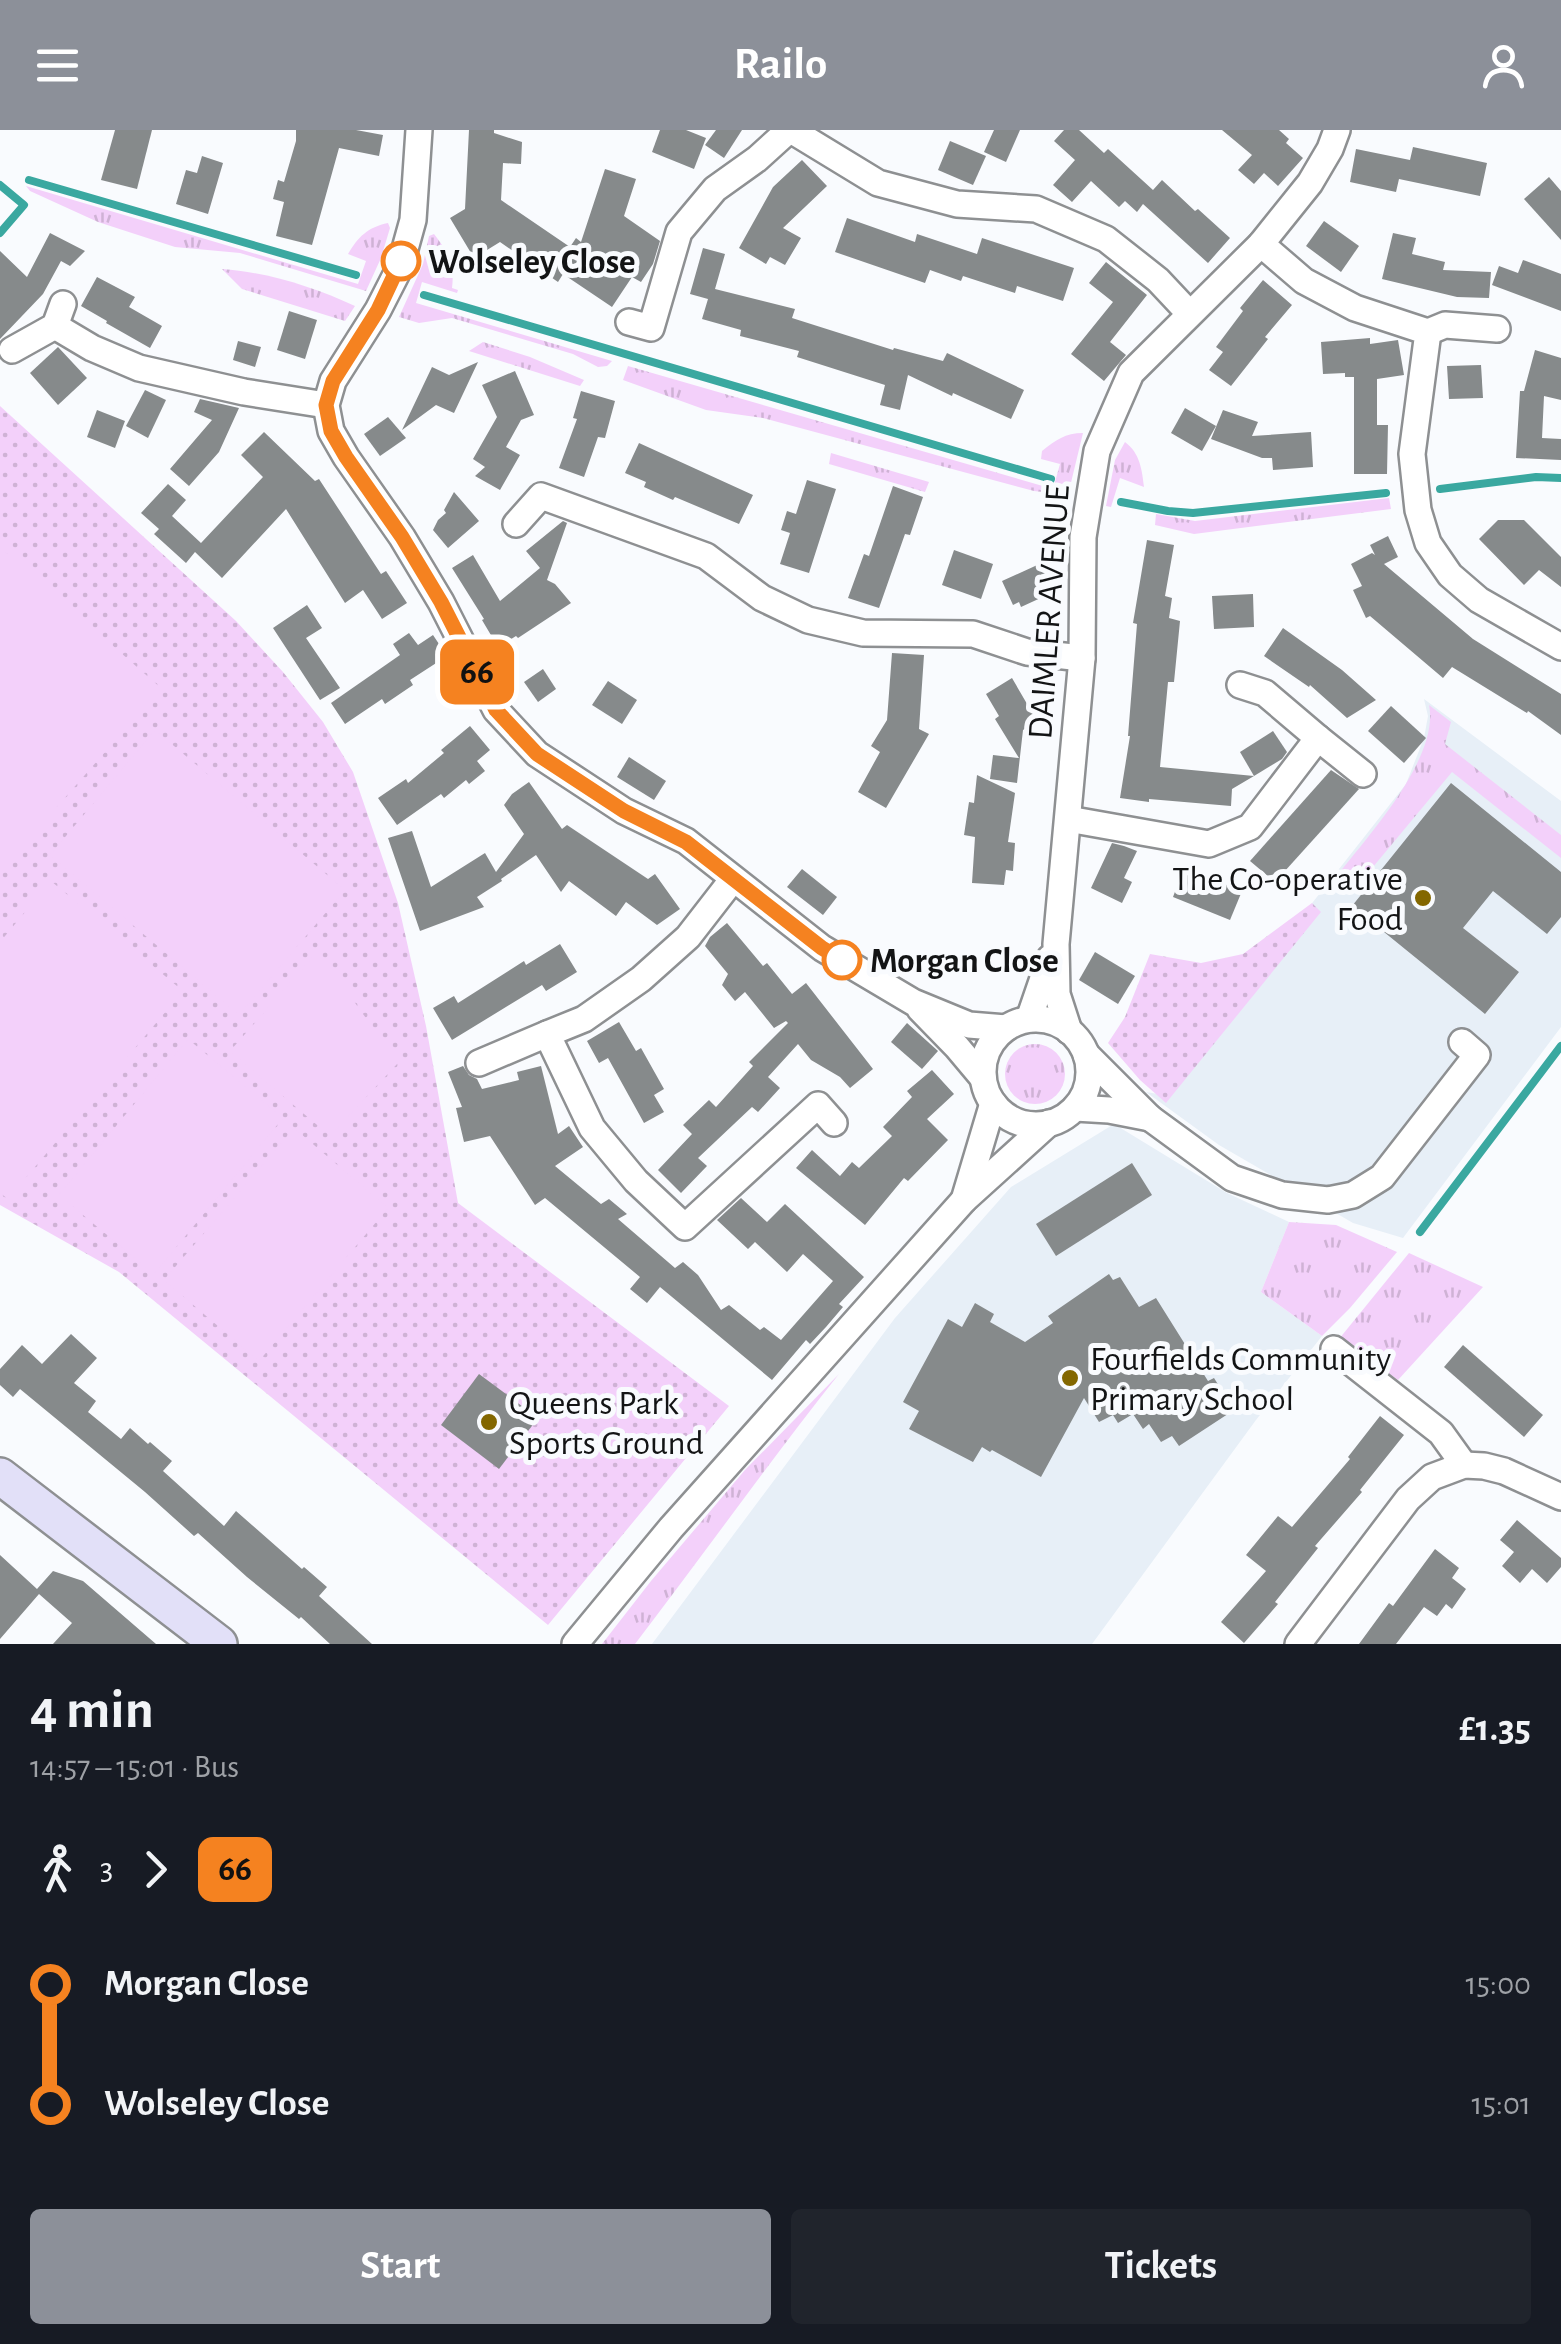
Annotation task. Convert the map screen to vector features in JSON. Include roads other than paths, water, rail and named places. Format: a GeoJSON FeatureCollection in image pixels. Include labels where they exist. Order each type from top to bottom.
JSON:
{"type":"FeatureCollection","features":[{"type":"Feature","properties":{"kind":"main road"},"geometry":{"type":"LineString","coordinates":[[0,1476],[219,1644]]}},
{"type":"Feature","properties":{"kind":"street"},"geometry":{"type":"LineString","coordinates":[[419,130],[413,220],[400,267],[333,381],[326,405],[331,431],[441,602],[496,710],[537,754],[624,811],[686,842],[822,948],[913,1002],[969,1025],[1054,1022],[1069,1031],[1086,1054],[1150,1118],[1232,1178],[1282,1195],[1328,1200],[1352,1196],[1382,1177],[1478,1055],[1462,1042]]}},
{"type":"Feature","properties":{"kind":"street"},"geometry":{"type":"LineString","coordinates":[[629,322],[652,328],[679,232],[715,189],[790,130],[878,183],[957,204],[1036,209],[1106,239],[1158,280],[1189,313]]}},
{"type":"Feature","properties":{"kind":"street","name":"DAIMLER AVENUE"},"geometry":{"type":"LineString","coordinates":[[1069,1031],[1057,994],[1056,944],[1082,658],[1082,537],[1096,451],[1131,373],[1261,244],[1310,183],[1337,130]]}},
{"type":"Feature","properties":{"kind":"street"},"geometry":{"type":"LineString","coordinates":[[1261,244],[1304,281],[1354,308],[1428,332],[1445,325],[1497,330]]}},
{"type":"Feature","properties":{"kind":"street"},"geometry":{"type":"LineString","coordinates":[[12,350],[59,315],[92,348],[139,368],[244,392],[326,405]]}},
{"type":"Feature","properties":{"kind":"street"},"geometry":{"type":"LineString","coordinates":[[1428,332],[1412,454],[1418,510],[1428,543],[1450,574],[1479,600],[1561,647]]}},
{"type":"Feature","properties":{"kind":"street"},"geometry":{"type":"LineString","coordinates":[[516,524],[540,483],[706,556],[762,598],[808,620],[863,633],[973,634],[1027,652],[1082,658]]}},
{"type":"Feature","properties":{"kind":"street"},"geometry":{"type":"LineString","coordinates":[[1240,685],[1265,693],[1363,774]]}},
{"type":"Feature","properties":{"kind":"street"},"geometry":{"type":"LineString","coordinates":[[1068,820],[1209,844],[1250,827],[1318,738]]}},
{"type":"Feature","properties":{"kind":"street"},"geometry":{"type":"LineString","coordinates":[[478,1063],[584,1019],[641,979],[688,937],[733,879]]}},
{"type":"Feature","properties":{"kind":"street","name":"DAIMLER AVENUE"},"geometry":{"type":"LineString","coordinates":[[1018,1023],[1056,944]]}},
{"type":"Feature","properties":{"kind":"street"},"geometry":{"type":"LineString","coordinates":[[913,1002],[983,1078],[993,1103],[1005,1115],[1021,1123],[1049,1124]]}},
{"type":"Feature","properties":{"kind":"street"},"geometry":{"type":"LineString","coordinates":[[983,1078],[988,1049],[1018,1023]]}},
{"type":"Feature","properties":{"kind":"street"},"geometry":{"type":"LineString","coordinates":[[546,1034],[592,1128],[636,1181],[685,1227],[818,1105],[834,1123]]}},
{"type":"Feature","properties":{"kind":"street"},"geometry":{"type":"LineString","coordinates":[[575,1644],[671,1528],[964,1200],[1049,1124],[1075,1108],[1088,1080],[1086,1054]]}},
{"type":"Feature","properties":{"kind":"street"},"geometry":{"type":"LineString","coordinates":[[964,1200],[993,1103]]}},
{"type":"Feature","properties":{"kind":"street"},"geometry":{"type":"LineString","coordinates":[[1075,1108],[1150,1118]]}},
{"type":"Feature","properties":{"kind":"street"},"geometry":{"type":"LineString","coordinates":[[1334,1349],[1441,1433],[1464,1465]]}},
{"type":"Feature","properties":{"kind":"street"},"geometry":{"type":"LineString","coordinates":[[1298,1644],[1408,1499],[1432,1476],[1464,1465],[1484,1466],[1561,1497]]}},
{"type":"Feature","properties":{"kind":"waterway"},"geometry":{"type":"LineString","coordinates":[[29,180],[356,275]]}},
{"type":"Feature","properties":{"kind":"waterway"},"geometry":{"type":"LineString","coordinates":[[0,185],[24,205],[0,233]]}},
{"type":"Feature","properties":{"kind":"waterway"},"geometry":{"type":"LineString","coordinates":[[424,295],[1051,479]]}},
{"type":"Feature","properties":{"kind":"waterway"},"geometry":{"type":"LineString","coordinates":[[1440,489],[1536,477],[1561,478]]}},
{"type":"Feature","properties":{"kind":"waterway"},"geometry":{"type":"LineString","coordinates":[[1121,502],[1193,513],[1386,493]]}},
{"type":"Feature","properties":{"kind":"waterway"},"geometry":{"type":"LineString","coordinates":[[1420,1232],[1561,1046]]}},
{"type":"Feature","properties":{"kind":"place","name":"Wolseley Close"},"geometry":{"type":"Point","coordinates":[401,261]}},
{"type":"Feature","properties":{"kind":"place","name":"The Co-operative Food"},"geometry":{"type":"Point","coordinates":[1423,898]}},
{"type":"Feature","properties":{"kind":"place","name":"Morgan Close"},"geometry":{"type":"Point","coordinates":[842,960]}},
{"type":"Feature","properties":{"kind":"place","name":"Fourfields Community Primary School"},"geometry":{"type":"Point","coordinates":[1070,1378]}},
{"type":"Feature","properties":{"kind":"place","name":"Queens Park Sports Ground"},"geometry":{"type":"Point","coordinates":[489,1422]}}]}
